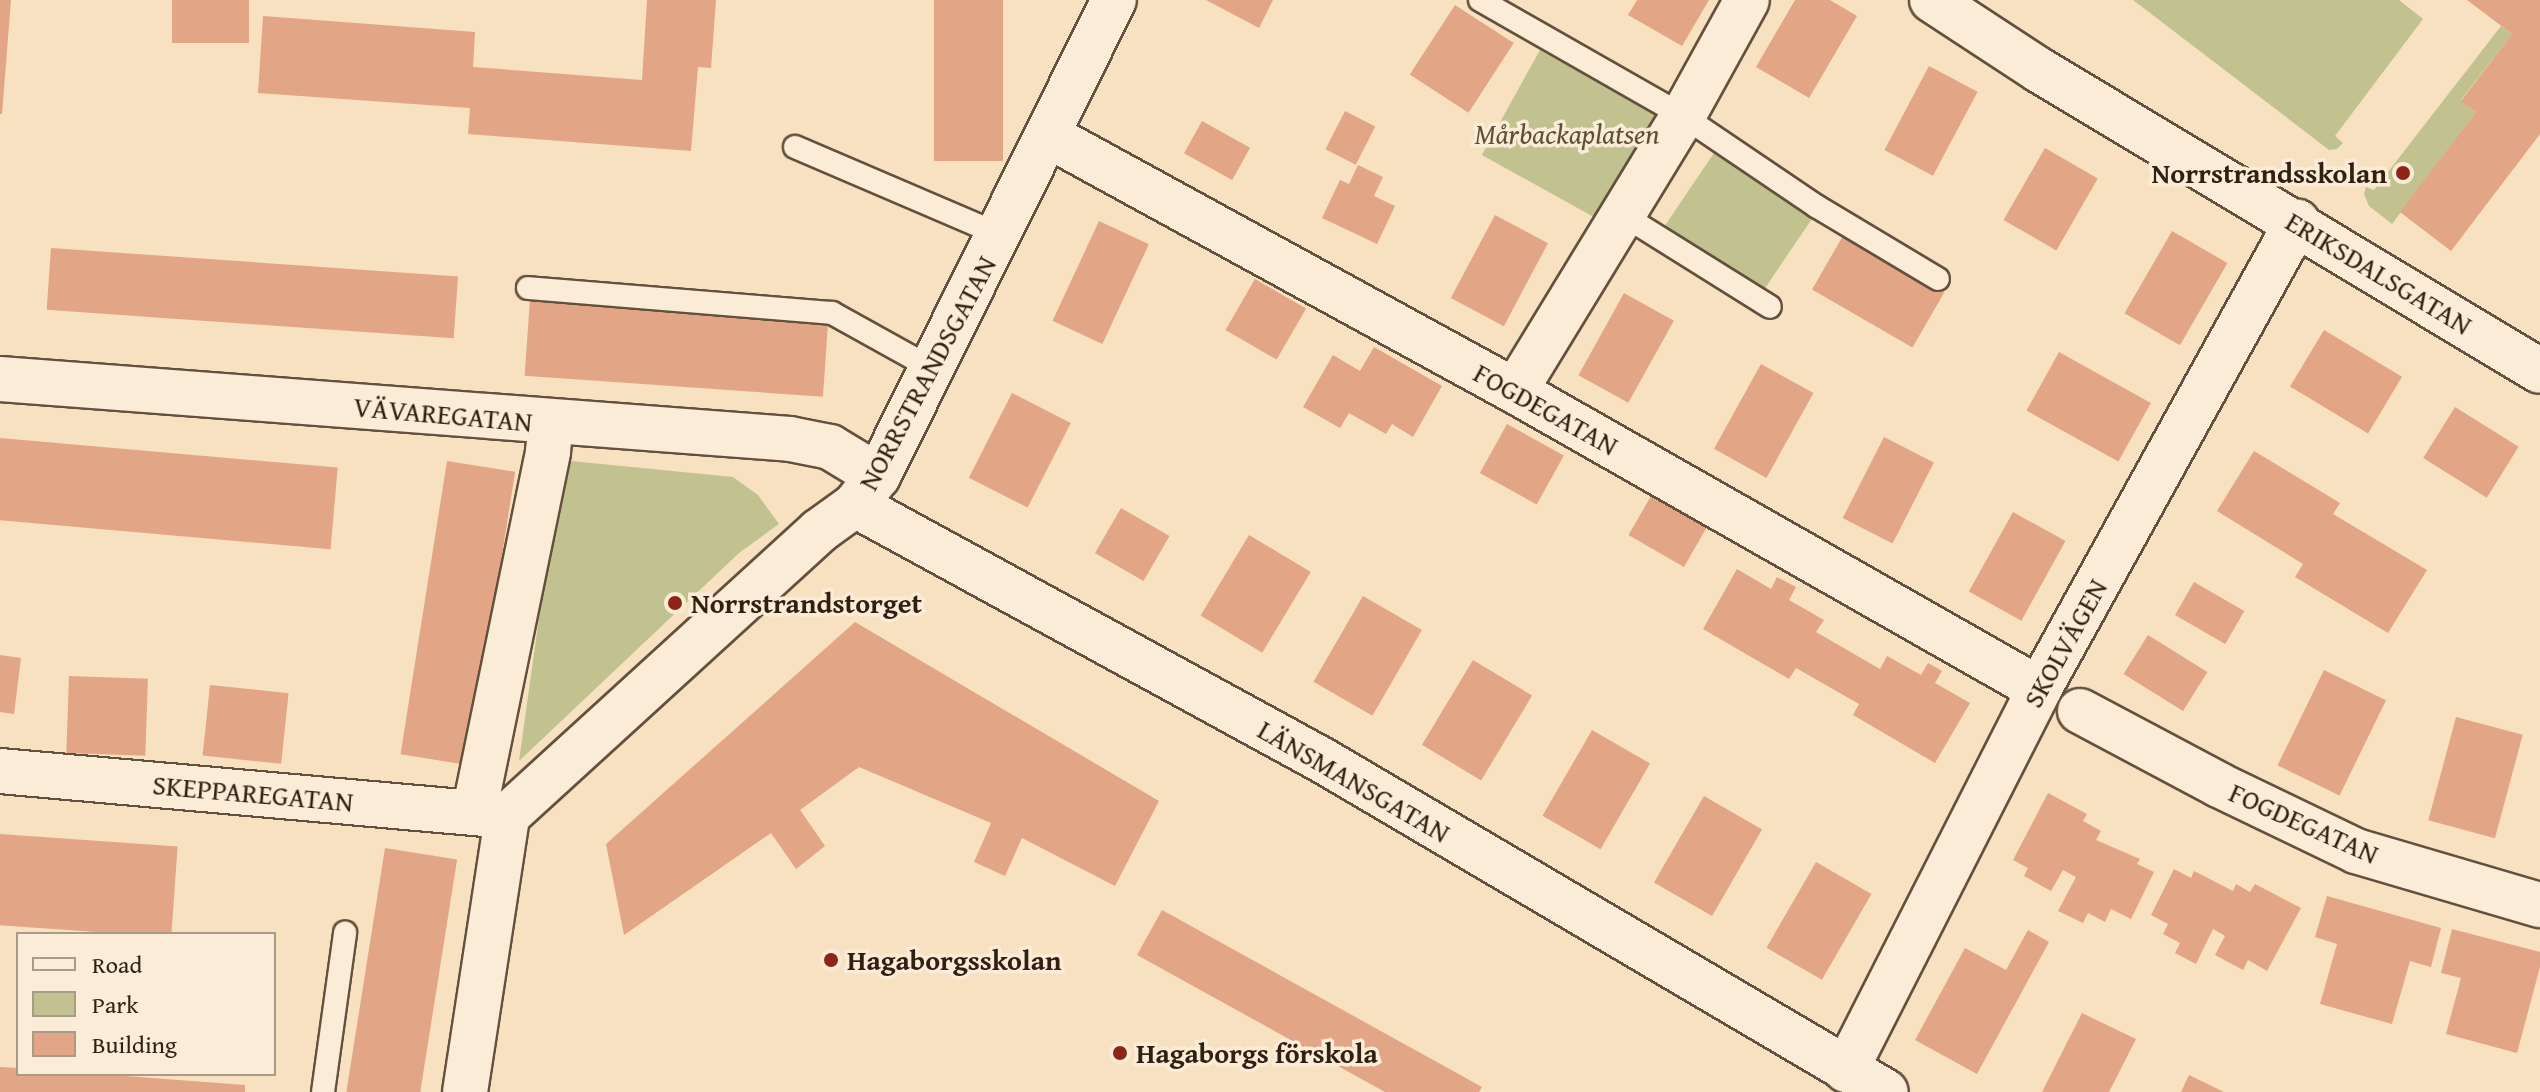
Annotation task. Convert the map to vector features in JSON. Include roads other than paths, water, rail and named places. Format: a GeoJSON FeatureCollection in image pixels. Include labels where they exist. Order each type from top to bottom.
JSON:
{"type":"FeatureCollection","features":[{"type":"Feature","properties":{"kind":"street","name":"NORRSTRANDSGATAN"},"geometry":{"type":"LineString","coordinates":[[490,815],[866,490],[933,369],[1114,0]]}},
{"type":"Feature","properties":{"kind":"street"},"geometry":{"type":"LineString","coordinates":[[1515,391],[1683,116],[1747,0]]}},
{"type":"Feature","properties":{"kind":"street","name":"ERIKSDALSGATAN"},"geometry":{"type":"LineString","coordinates":[[1932,0],[2039,70],[2297,222],[2540,371]]}},
{"type":"Feature","properties":{"kind":"street","name":"FOGDEGATAN"},"geometry":{"type":"LineString","coordinates":[[1049,136],[1515,391],[2039,689]]}},
{"type":"Feature","properties":{"kind":"street","name":"SKOLVÄGEN"},"geometry":{"type":"LineString","coordinates":[[1846,1070],[2039,689],[2297,222]]}},
{"type":"Feature","properties":{"kind":"street","name":"VÄVAREGATAN"},"geometry":{"type":"LineString","coordinates":[[0,379],[790,439],[830,447],[866,490]]}},
{"type":"Feature","properties":{"kind":"street"},"geometry":{"type":"LineString","coordinates":[[465,1092],[490,815],[551,423]]}},
{"type":"Feature","properties":{"kind":"street","name":"LÄNSMANSGATAN"},"geometry":{"type":"LineString","coordinates":[[866,490],[1886,1092]]}},
{"type":"Feature","properties":{"kind":"street","name":"FOGDEGATAN"},"geometry":{"type":"LineString","coordinates":[[2080,711],[2219,785],[2356,851],[2540,905]]}},
{"type":"Feature","properties":{"kind":"street","name":"SKEPPAREGATAN"},"geometry":{"type":"LineString","coordinates":[[0,771],[490,815]]}},
{"type":"Feature","properties":{"kind":"lane"},"geometry":{"type":"LineString","coordinates":[[1480,0],[1683,116],[1816,206],[1938,279]]}},
{"type":"Feature","properties":{"kind":"lane"},"geometry":{"type":"LineString","coordinates":[[795,147],[1000,235]]}},
{"type":"Feature","properties":{"kind":"lane"},"geometry":{"type":"LineString","coordinates":[[1623,215],[1770,307]]}},
{"type":"Feature","properties":{"kind":"lane"},"geometry":{"type":"LineString","coordinates":[[528,288],[832,313],[933,369]]}},
{"type":"Feature","properties":{"kind":"lane"},"geometry":{"type":"LineString","coordinates":[[323,1092],[345,933]]}},
{"type":"Feature","properties":{"kind":"place","name":"Norrstrandsskolan"},"geometry":{"type":"Point","coordinates":[2403,173]}},
{"type":"Feature","properties":{"kind":"place","name":"Norrstrandstorget"},"geometry":{"type":"Point","coordinates":[675,603]}},
{"type":"Feature","properties":{"kind":"place","name":"Hagaborgsskolan"},"geometry":{"type":"Point","coordinates":[831,960]}},
{"type":"Feature","properties":{"kind":"place","name":"Hagaborgs förskola"},"geometry":{"type":"Point","coordinates":[1120,1053]}},
{"type":"Feature","properties":{"kind":"park label","name":"Mårbackaplatsen"},"geometry":{"type":"Point","coordinates":[1567,134]}}]}
